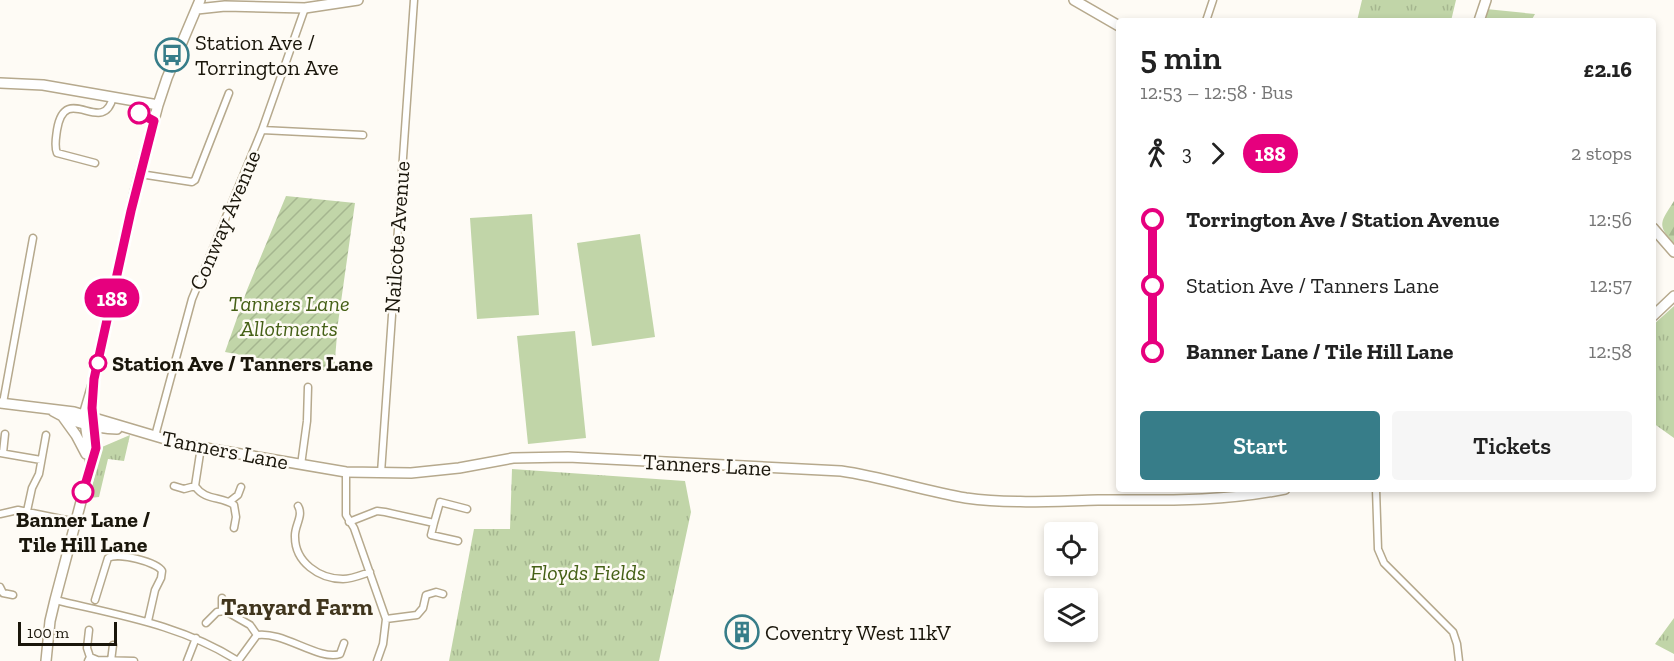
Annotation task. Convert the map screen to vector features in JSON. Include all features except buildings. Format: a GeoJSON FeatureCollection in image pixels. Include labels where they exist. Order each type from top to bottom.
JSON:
{"type":"FeatureCollection","features":[{"type":"Feature","properties":{"kind":"main road"},"geometry":{"type":"LineString","coordinates":[[211,0],[225,6]]}},
{"type":"Feature","properties":{"kind":"main road"},"geometry":{"type":"LineString","coordinates":[[46,661],[50,621],[91,464],[89,421],[94,381],[140,174],[167,78],[199,5],[225,6],[246,3],[305,8],[358,0]]}},
{"type":"Feature","properties":{"kind":"main road"},"geometry":{"type":"LineString","coordinates":[[1074,0],[1116,24]]}},
{"type":"Feature","properties":{"kind":"main road"},"geometry":{"type":"LineString","coordinates":[[1480,18],[1486,0]]}},
{"type":"Feature","properties":{"kind":"main road"},"geometry":{"type":"LineString","coordinates":[[0,83],[43,85],[158,105]]}},
{"type":"Feature","properties":{"kind":"main road"},"geometry":{"type":"LineString","coordinates":[[1656,231],[1674,252]]}},
{"type":"Feature","properties":{"kind":"main road"},"geometry":{"type":"LineString","coordinates":[[1656,313],[1674,296]]}},
{"type":"Feature","properties":{"kind":"main road"},"geometry":{"type":"LineString","coordinates":[[1,403],[74,412],[89,421]]}},
{"type":"Feature","properties":{"kind":"main road"},"geometry":{"type":"LineString","coordinates":[[51,410],[63,417],[89,421]]}},
{"type":"Feature","properties":{"kind":"main road"},"geometry":{"type":"LineString","coordinates":[[63,417],[81,443],[91,464]]}},
{"type":"Feature","properties":{"kind":"main road","name":"Tanners Lane"},"geometry":{"type":"LineString","coordinates":[[89,421],[132,429],[201,447],[346,472],[435,472],[513,458],[568,457],[841,471],[868,475],[965,498],[984,499],[1188,501],[1265,492]]}},
{"type":"Feature","properties":{"kind":"street","name":"Nailcote Avenue"},"geometry":{"type":"LineString","coordinates":[[381,473],[414,0]]}},
{"type":"Feature","properties":{"kind":"street"},"geometry":{"type":"LineString","coordinates":[[1207,18],[1213,0]]}},
{"type":"Feature","properties":{"kind":"street","name":"Conway Avenue"},"geometry":{"type":"LineString","coordinates":[[156,436],[192,299],[262,130],[305,8]]}},
{"type":"Feature","properties":{"kind":"street"},"geometry":{"type":"LineString","coordinates":[[140,174],[192,182],[195,180],[229,93]]}},
{"type":"Feature","properties":{"kind":"street"},"geometry":{"type":"LineString","coordinates":[[94,163],[57,153],[55,147],[59,119],[63,112],[69,109],[101,113],[107,111],[113,97]]}},
{"type":"Feature","properties":{"kind":"street"},"geometry":{"type":"LineString","coordinates":[[262,130],[363,135]]}},
{"type":"Feature","properties":{"kind":"street"},"geometry":{"type":"LineString","coordinates":[[1,403],[33,238]]}},
{"type":"Feature","properties":{"kind":"street"},"geometry":{"type":"LineString","coordinates":[[301,465],[307,421],[308,387]]}},
{"type":"Feature","properties":{"kind":"street"},"geometry":{"type":"LineString","coordinates":[[5,434],[1,453],[41,460]]}},
{"type":"Feature","properties":{"kind":"street"},"geometry":{"type":"LineString","coordinates":[[27,511],[32,488],[39,474],[45,435]]}},
{"type":"Feature","properties":{"kind":"street"},"geometry":{"type":"LineString","coordinates":[[195,486],[201,447]]}},
{"type":"Feature","properties":{"kind":"street"},"geometry":{"type":"LineString","coordinates":[[346,472],[345,508],[386,619],[383,644],[377,661]]}},
{"type":"Feature","properties":{"kind":"street"},"geometry":{"type":"LineString","coordinates":[[174,486],[184,489],[195,486]]}},
{"type":"Feature","properties":{"kind":"street"},"geometry":{"type":"LineString","coordinates":[[195,486],[203,495],[234,505],[236,511],[234,528]]}},
{"type":"Feature","properties":{"kind":"street"},"geometry":{"type":"LineString","coordinates":[[230,502],[238,495],[241,487]]}},
{"type":"Feature","properties":{"kind":"street"},"geometry":{"type":"LineString","coordinates":[[1376,492],[1378,549],[1384,563],[1453,632],[1459,661]]}},
{"type":"Feature","properties":{"kind":"street"},"geometry":{"type":"LineString","coordinates":[[458,542],[432,535],[434,523],[440,502],[467,509]]}},
{"type":"Feature","properties":{"kind":"street"},"geometry":{"type":"LineString","coordinates":[[298,506],[300,514],[294,535],[301,559],[308,567],[334,578],[343,579],[370,572]]}},
{"type":"Feature","properties":{"kind":"street"},"geometry":{"type":"LineString","coordinates":[[300,514],[308,510]]}},
{"type":"Feature","properties":{"kind":"street"},"geometry":{"type":"LineString","coordinates":[[0,514],[9,511],[27,511],[75,522]]}},
{"type":"Feature","properties":{"kind":"street"},"geometry":{"type":"LineString","coordinates":[[349,522],[377,512],[385,512],[434,523]]}},
{"type":"Feature","properties":{"kind":"street"},"geometry":{"type":"LineString","coordinates":[[95,600],[105,561],[108,558],[117,555],[156,565],[160,568],[161,578],[155,590],[148,621]]}},
{"type":"Feature","properties":{"kind":"street"},"geometry":{"type":"LineString","coordinates":[[1,592],[13,595]]}},
{"type":"Feature","properties":{"kind":"street"},"geometry":{"type":"LineString","coordinates":[[386,619],[417,615],[423,608],[422,594],[436,592],[443,594]]}},
{"type":"Feature","properties":{"kind":"street"},"geometry":{"type":"LineString","coordinates":[[222,598],[221,606],[225,611],[250,626],[257,635],[279,638],[302,651],[329,658],[340,659],[344,643]]}},
{"type":"Feature","properties":{"kind":"street"},"geometry":{"type":"LineString","coordinates":[[55,600],[148,621],[196,638],[238,661],[257,635]]}},
{"type":"Feature","properties":{"kind":"street"},"geometry":{"type":"LineString","coordinates":[[206,623],[217,612],[225,611]]}},
{"type":"Feature","properties":{"kind":"street"},"geometry":{"type":"LineString","coordinates":[[89,630],[87,648],[89,659],[134,661]]}},
{"type":"Feature","properties":{"kind":"street"},"geometry":{"type":"LineString","coordinates":[[187,661],[196,638]]}},
{"type":"Feature","properties":{"kind":"street"},"geometry":{"type":"LineString","coordinates":[[111,661],[113,645]]}},
{"type":"Feature","properties":{"kind":"green space"},"geometry":{"type":"Polygon","coordinates":[[[1362,0],[1456,0],[1452,18],[1358,18],[1362,0]]]}},
{"type":"Feature","properties":{"kind":"green space"},"geometry":{"type":"Polygon","coordinates":[[[1486,9],[1535,14],[1533,18],[1484,18],[1486,9]]]}},
{"type":"Feature","properties":{"kind":"green space","name":"Tanners Lane Allotments"},"geometry":{"type":"Polygon","coordinates":[[[286,196],[355,203],[338,323],[334,371],[283,367],[274,361],[225,352],[247,290],[286,196]]]}},
{"type":"Feature","properties":{"kind":"green space"},"geometry":{"type":"Polygon","coordinates":[[[1674,201],[1674,244],[1665,232],[1662,223],[1674,201]]]}},
{"type":"Feature","properties":{"kind":"green space"},"geometry":{"type":"Polygon","coordinates":[[[532,214],[539,315],[477,319],[470,218],[532,214]]]}},
{"type":"Feature","properties":{"kind":"green space"},"geometry":{"type":"Polygon","coordinates":[[[640,234],[655,337],[592,346],[577,243],[640,234]]]}},
{"type":"Feature","properties":{"kind":"green space"},"geometry":{"type":"Polygon","coordinates":[[[1674,306],[1674,438],[1656,425],[1656,322],[1674,306]]]}},
{"type":"Feature","properties":{"kind":"green space"},"geometry":{"type":"Polygon","coordinates":[[[575,331],[586,438],[528,444],[517,336],[575,331]]]}},
{"type":"Feature","properties":{"kind":"green space"},"geometry":{"type":"Polygon","coordinates":[[[130,435],[124,461],[108,459],[99,497],[89,498],[102,447],[130,435]]]}},
{"type":"Feature","properties":{"kind":"green space","name":"Floyds Fields"},"geometry":{"type":"Polygon","coordinates":[[[512,469],[685,481],[691,512],[659,661],[449,661],[474,529],[510,529],[512,469]]]}},
{"type":"Feature","properties":{"kind":"green space"},"geometry":{"type":"Polygon","coordinates":[[[1674,618],[1674,654],[1655,644],[1674,618]]]}},
{"type":"Feature","properties":{"kind":"bus line","name":"188"},"geometry":{"type":"LineString","coordinates":[[83,492],[96,448],[92,408],[94,379],[135,192],[154,121],[139,113]]}},
{"type":"Feature","properties":{"kind":"place","name":"Station Ave / Torrington Ave"},"geometry":{"type":"Point","coordinates":[172,55]}},
{"type":"Feature","properties":{"kind":"place","name":"Station Ave / Tanners Lane"},"geometry":{"type":"Point","coordinates":[98,363]}},
{"type":"Feature","properties":{"kind":"place","name":"Banner Lane / Tile Hill Lane"},"geometry":{"type":"Point","coordinates":[83,492]}},
{"type":"Feature","properties":{"kind":"place","name":"Coventry West 11kV"},"geometry":{"type":"Point","coordinates":[742,632]}},
{"type":"Feature","properties":{"kind":"district","name":"Tanyard Farm"},"geometry":{"type":"Point","coordinates":[297,606]}}]}
